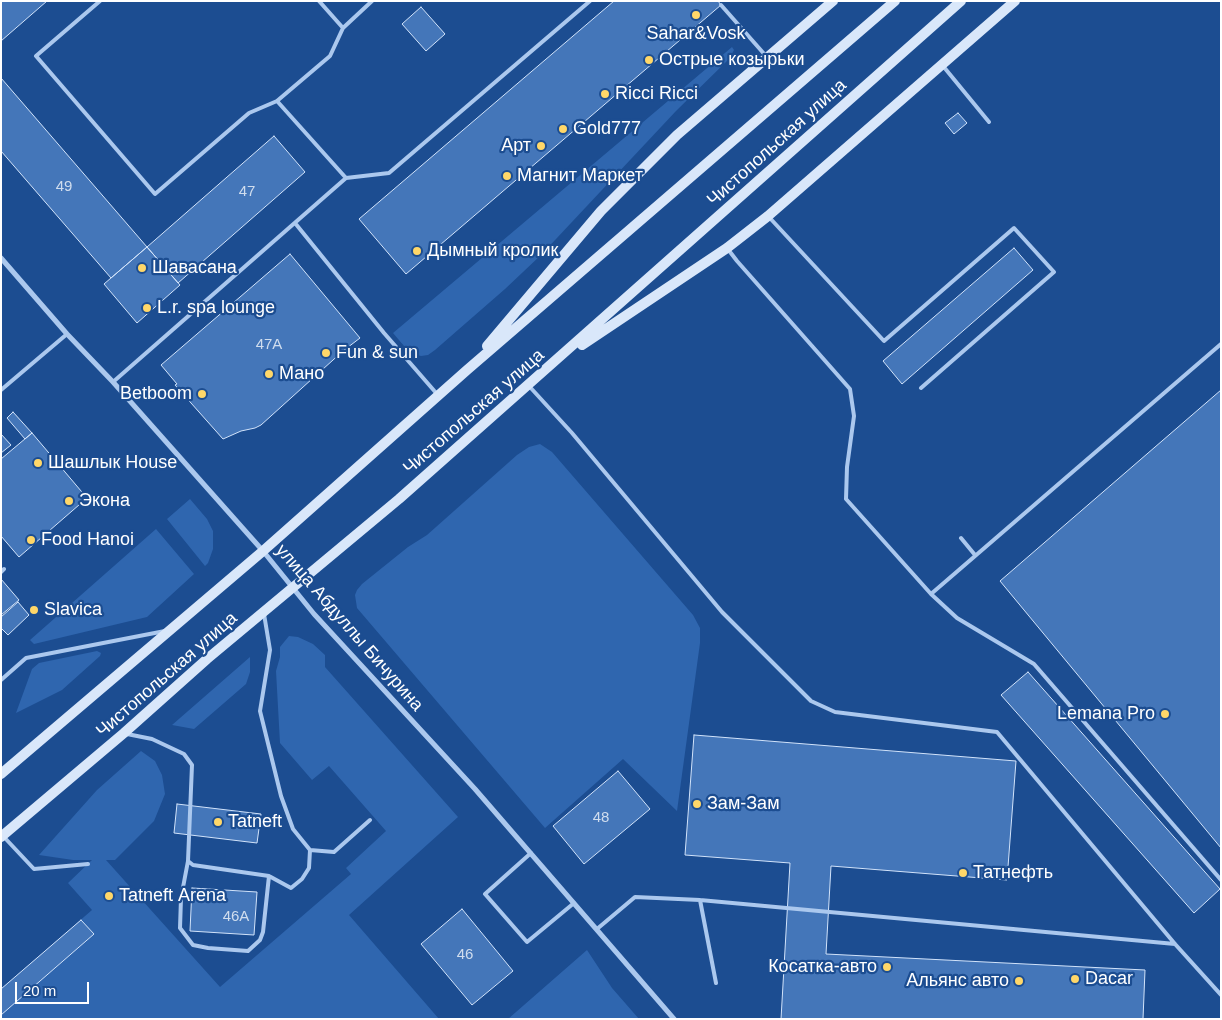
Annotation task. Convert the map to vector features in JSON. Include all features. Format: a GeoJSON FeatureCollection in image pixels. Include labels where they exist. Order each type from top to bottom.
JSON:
{"type":"FeatureCollection","features":[{"type":"Feature","properties":{"kind":"main road"},"geometry":{"type":"LineString","coordinates":[[467,370],[601,211],[677,135],[832,1]]}},
{"type":"Feature","properties":{"kind":"main road","name":"Чистопольская улица"},"geometry":{"type":"LineString","coordinates":[[1,774],[263,551],[467,370],[895,1]]}},
{"type":"Feature","properties":{"kind":"main road","name":"Чистопольская улица"},"geometry":{"type":"LineString","coordinates":[[2,836],[124,733],[207,659],[399,499],[961,1]]}},
{"type":"Feature","properties":{"kind":"main road"},"geometry":{"type":"LineString","coordinates":[[550,367],[728,248],[768,216],[1015,1]]}},
{"type":"Feature","properties":{"kind":"street","name":"улица Абдуллы Бичурина"},"geometry":{"type":"LineString","coordinates":[[1,258],[66,334],[113,382],[263,551],[293,588],[475,789],[674,1019]]}},
{"type":"Feature","properties":{"kind":"lane"},"geometry":{"type":"LineString","coordinates":[[100,1],[36,56],[155,194],[249,113],[277,101],[330,56],[343,28],[372,1]]}},
{"type":"Feature","properties":{"kind":"lane"},"geometry":{"type":"LineString","coordinates":[[319,1],[343,28]]}},
{"type":"Feature","properties":{"kind":"lane"},"geometry":{"type":"LineString","coordinates":[[113,382],[346,178],[389,173],[590,1]]}},
{"type":"Feature","properties":{"kind":"lane"},"geometry":{"type":"LineString","coordinates":[[721,4],[768,57]]}},
{"type":"Feature","properties":{"kind":"lane"},"geometry":{"type":"LineString","coordinates":[[941,65],[989,122]]}},
{"type":"Feature","properties":{"kind":"lane"},"geometry":{"type":"LineString","coordinates":[[277,101],[346,178]]}},
{"type":"Feature","properties":{"kind":"lane"},"geometry":{"type":"LineString","coordinates":[[768,216],[884,341],[1014,228],[1054,272],[921,388]]}},
{"type":"Feature","properties":{"kind":"lane"},"geometry":{"type":"LineString","coordinates":[[295,223],[438,396]]}},
{"type":"Feature","properties":{"kind":"lane"},"geometry":{"type":"LineString","coordinates":[[728,248],[737,262],[850,390],[854,416],[847,467],[846,499],[931,594],[957,618],[1034,664],[1221,880]]}},
{"type":"Feature","properties":{"kind":"lane"},"geometry":{"type":"LineString","coordinates":[[1,390],[66,334]]}},
{"type":"Feature","properties":{"kind":"lane"},"geometry":{"type":"LineString","coordinates":[[931,594],[1221,344]]}},
{"type":"Feature","properties":{"kind":"lane"},"geometry":{"type":"LineString","coordinates":[[528,385],[572,433],[722,612],[811,701],[835,712],[997,732],[1175,944],[1221,995]]}},
{"type":"Feature","properties":{"kind":"lane"},"geometry":{"type":"LineString","coordinates":[[962,538],[975,555]]}},
{"type":"Feature","properties":{"kind":"lane"},"geometry":{"type":"LineString","coordinates":[[188,861],[193,865],[269,876],[291,888],[310,868],[310,850],[293,829],[281,796],[260,711],[270,650],[264,613]]}},
{"type":"Feature","properties":{"kind":"lane"},"geometry":{"type":"LineString","coordinates":[[1,680],[26,658],[172,629]]}},
{"type":"Feature","properties":{"kind":"lane"},"geometry":{"type":"LineString","coordinates":[[124,733],[152,739],[184,754],[192,765],[188,861],[181,898],[180,928],[194,945],[248,951],[260,940],[263,932],[269,876]]}},
{"type":"Feature","properties":{"kind":"lane"},"geometry":{"type":"LineString","coordinates":[[310,850],[334,852],[370,820]]}},
{"type":"Feature","properties":{"kind":"lane"},"geometry":{"type":"LineString","coordinates":[[2,836],[34,869],[88,864]]}},
{"type":"Feature","properties":{"kind":"lane"},"geometry":{"type":"LineString","coordinates":[[531,853],[485,894],[527,942],[574,903]]}},
{"type":"Feature","properties":{"kind":"lane"},"geometry":{"type":"LineString","coordinates":[[597,929],[635,898],[700,900],[1175,944]]}},
{"type":"Feature","properties":{"kind":"lane"},"geometry":{"type":"LineString","coordinates":[[700,900],[716,983]]}},
{"type":"Feature","properties":{"kind":"shaded area"},"geometry":{"type":"Polygon","coordinates":[[[732,47],[734,50],[729,59],[676,111],[541,255],[435,350],[428,355],[421,356],[410,353],[393,333],[732,47]]]}},
{"type":"Feature","properties":{"kind":"shaded area"},"geometry":{"type":"Polygon","coordinates":[[[540,444],[552,452],[693,615],[700,628],[700,643],[677,811],[623,759],[545,828],[357,608],[355,595],[362,584],[408,547],[427,535],[517,455],[529,447],[540,444]]]}},
{"type":"Feature","properties":{"kind":"shaded area"},"geometry":{"type":"Polygon","coordinates":[[[190,499],[207,519],[213,531],[213,549],[205,566],[167,519],[190,499]]]}},
{"type":"Feature","properties":{"kind":"shaded area"},"geometry":{"type":"Polygon","coordinates":[[[156,529],[194,574],[147,617],[34,644],[30,640],[156,529]]]}},
{"type":"Feature","properties":{"kind":"shaded area","name":"Tatneft Arena"},"geometry":{"type":"Polygon","coordinates":[[[289,636],[298,637],[313,644],[325,655],[325,667],[458,817],[349,915],[439,1019],[1,1019],[1,989],[92,910],[68,883],[92,860],[73,860],[39,855],[97,790],[141,751],[155,761],[162,775],[165,794],[154,821],[115,860],[106,860],[220,987],[351,874],[346,868],[386,831],[329,766],[312,780],[280,743],[276,671],[280,657],[280,647],[289,636]]]}},
{"type":"Feature","properties":{"kind":"shaded area"},"geometry":{"type":"Polygon","coordinates":[[[97,651],[101,653],[100,656],[62,690],[16,713],[32,669],[39,663],[97,651]]]}},
{"type":"Feature","properties":{"kind":"shaded area"},"geometry":{"type":"Polygon","coordinates":[[[250,657],[250,672],[246,684],[194,729],[172,725],[250,657]]]}},
{"type":"Feature","properties":{"kind":"shaded area"},"geometry":{"type":"Polygon","coordinates":[[[587,950],[612,988],[639,1019],[508,1019],[587,950]]]}},
{"type":"Feature","properties":{"kind":"building"},"geometry":{"type":"Polygon","coordinates":[[[1,1],[47,1],[1,41],[1,1]]]}},
{"type":"Feature","properties":{"kind":"building"},"geometry":{"type":"Polygon","coordinates":[[[614,1],[718,1],[721,5],[406,274],[359,219],[614,1]]]}},
{"type":"Feature","properties":{"kind":"building"},"geometry":{"type":"Polygon","coordinates":[[[421,7],[445,34],[426,51],[402,24],[421,7]]]}},
{"type":"Feature","properties":{"kind":"building"},"geometry":{"type":"Polygon","coordinates":[[[1,78],[147,247],[111,278],[1,151],[1,78]]]}},
{"type":"Feature","properties":{"kind":"building"},"geometry":{"type":"Polygon","coordinates":[[[958,113],[967,123],[954,134],[945,123],[958,113]]]}},
{"type":"Feature","properties":{"kind":"building"},"geometry":{"type":"Polygon","coordinates":[[[274,136],[305,172],[178,283],[147,247],[274,136]]]}},
{"type":"Feature","properties":{"kind":"building"},"geometry":{"type":"Polygon","coordinates":[[[147,247],[180,285],[137,323],[104,284],[147,247]]]}},
{"type":"Feature","properties":{"kind":"building"},"geometry":{"type":"Polygon","coordinates":[[[1014,248],[1033,270],[902,384],[883,361],[1014,248]]]}},
{"type":"Feature","properties":{"kind":"building"},"geometry":{"type":"Polygon","coordinates":[[[290,254],[360,338],[261,425],[223,439],[175,385],[177,384],[161,365],[290,254]]]}},
{"type":"Feature","properties":{"kind":"building","name":"Lemana Pro"},"geometry":{"type":"Polygon","coordinates":[[[1221,390],[1221,848],[1000,581],[1221,390]]]}},
{"type":"Feature","properties":{"kind":"building"},"geometry":{"type":"Polygon","coordinates":[[[13,412],[32,433],[25,439],[7,418],[13,412]]]}},
{"type":"Feature","properties":{"kind":"building"},"geometry":{"type":"Polygon","coordinates":[[[32,433],[87,498],[19,557],[1,536],[1,459],[32,433]]]}},
{"type":"Feature","properties":{"kind":"building"},"geometry":{"type":"Polygon","coordinates":[[[1,434],[11,445],[1,453],[1,434]]]}},
{"type":"Feature","properties":{"kind":"building"},"geometry":{"type":"Polygon","coordinates":[[[1,579],[19,600],[1,615],[1,579]]]}},
{"type":"Feature","properties":{"kind":"building"},"geometry":{"type":"Polygon","coordinates":[[[18,602],[29,615],[8,635],[1,628],[1,617],[18,602]]]}},
{"type":"Feature","properties":{"kind":"building"},"geometry":{"type":"Polygon","coordinates":[[[1028,672],[1220,889],[1194,913],[1001,695],[1028,672]]]}},
{"type":"Feature","properties":{"kind":"building","name":"Татнефть"},"geometry":{"type":"Polygon","coordinates":[[[694,735],[1016,761],[1007,880],[831,866],[826,954],[1145,970],[1143,1019],[781,1019],[790,863],[685,855],[694,735]]]}},
{"type":"Feature","properties":{"kind":"building"},"geometry":{"type":"Polygon","coordinates":[[[618,771],[650,809],[584,864],[553,826],[618,771]]]}},
{"type":"Feature","properties":{"kind":"building"},"geometry":{"type":"Polygon","coordinates":[[[177,804],[261,814],[257,843],[174,833],[177,804]]]}},
{"type":"Feature","properties":{"kind":"building"},"geometry":{"type":"Polygon","coordinates":[[[192,888],[257,892],[254,935],[190,931],[192,888]]]}},
{"type":"Feature","properties":{"kind":"building"},"geometry":{"type":"Polygon","coordinates":[[[462,909],[513,971],[472,1005],[421,944],[462,909]]]}},
{"type":"Feature","properties":{"kind":"building"},"geometry":{"type":"Polygon","coordinates":[[[81,920],[94,934],[1,1015],[1,989],[81,920]]]}},
{"type":"Feature","properties":{"kind":"place","name":"Sahar&Vosk"},"geometry":{"type":"Point","coordinates":[696,15]}},
{"type":"Feature","properties":{"kind":"place","name":"Острые козырьки"},"geometry":{"type":"Point","coordinates":[649,60]}},
{"type":"Feature","properties":{"kind":"place","name":"Ricci Ricci"},"geometry":{"type":"Point","coordinates":[605,94]}},
{"type":"Feature","properties":{"kind":"place","name":"Gold777"},"geometry":{"type":"Point","coordinates":[563,129]}},
{"type":"Feature","properties":{"kind":"place","name":"Арт"},"geometry":{"type":"Point","coordinates":[541,146]}},
{"type":"Feature","properties":{"kind":"place","name":"Магнит Маркет"},"geometry":{"type":"Point","coordinates":[507,176]}},
{"type":"Feature","properties":{"kind":"place","name":"Дымный кролик"},"geometry":{"type":"Point","coordinates":[417,251]}},
{"type":"Feature","properties":{"kind":"place","name":"Шавасана"},"geometry":{"type":"Point","coordinates":[142,268]}},
{"type":"Feature","properties":{"kind":"place","name":"L.r. spa lounge"},"geometry":{"type":"Point","coordinates":[147,308]}},
{"type":"Feature","properties":{"kind":"place","name":"Fun & sun"},"geometry":{"type":"Point","coordinates":[326,353]}},
{"type":"Feature","properties":{"kind":"place","name":"Мано"},"geometry":{"type":"Point","coordinates":[269,374]}},
{"type":"Feature","properties":{"kind":"place","name":"Betboom"},"geometry":{"type":"Point","coordinates":[202,394]}},
{"type":"Feature","properties":{"kind":"place","name":"Шашлык House"},"geometry":{"type":"Point","coordinates":[38,463]}},
{"type":"Feature","properties":{"kind":"place","name":"Экона"},"geometry":{"type":"Point","coordinates":[69,501]}},
{"type":"Feature","properties":{"kind":"place","name":"Food Hanoi"},"geometry":{"type":"Point","coordinates":[31,540]}},
{"type":"Feature","properties":{"kind":"place","name":"Slavica"},"geometry":{"type":"Point","coordinates":[34,610]}},
{"type":"Feature","properties":{"kind":"place","name":"Lemana Pro"},"geometry":{"type":"Point","coordinates":[1165,714]}},
{"type":"Feature","properties":{"kind":"place","name":"Зам-Зам"},"geometry":{"type":"Point","coordinates":[697,804]}},
{"type":"Feature","properties":{"kind":"place","name":"Tatneft"},"geometry":{"type":"Point","coordinates":[218,822]}},
{"type":"Feature","properties":{"kind":"place","name":"Татнефть"},"geometry":{"type":"Point","coordinates":[963,873]}},
{"type":"Feature","properties":{"kind":"place","name":"Tatneft Arena"},"geometry":{"type":"Point","coordinates":[109,896]}},
{"type":"Feature","properties":{"kind":"place","name":"Косатка-авто"},"geometry":{"type":"Point","coordinates":[887,967]}},
{"type":"Feature","properties":{"kind":"place","name":"Dacar"},"geometry":{"type":"Point","coordinates":[1075,979]}},
{"type":"Feature","properties":{"kind":"place","name":"Альянс авто"},"geometry":{"type":"Point","coordinates":[1019,981]}}]}
